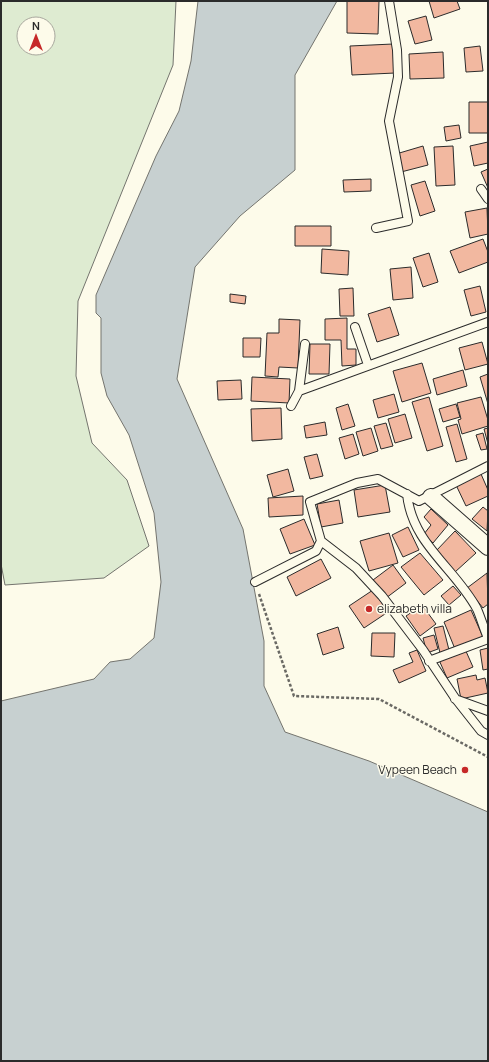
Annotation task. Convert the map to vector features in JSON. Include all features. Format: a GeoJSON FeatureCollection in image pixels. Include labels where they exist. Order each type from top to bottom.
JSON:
{"type":"FeatureCollection","features":[{"type":"Feature","properties":{"kind":"street"},"geometry":{"type":"LineString","coordinates":[[431,496],[488,547]]}},
{"type":"Feature","properties":{"kind":"lane"},"geometry":{"type":"LineString","coordinates":[[376,228],[408,221],[389,121],[398,77],[397,50],[389,1]]}},
{"type":"Feature","properties":{"kind":"lane"},"geometry":{"type":"LineString","coordinates":[[481,189],[488,199]]}},
{"type":"Feature","properties":{"kind":"lane"},"geometry":{"type":"LineString","coordinates":[[299,391],[488,322]]}},
{"type":"Feature","properties":{"kind":"lane"},"geometry":{"type":"LineString","coordinates":[[356,327],[368,365]]}},
{"type":"Feature","properties":{"kind":"lane"},"geometry":{"type":"LineString","coordinates":[[291,406],[299,391],[305,344]]}},
{"type":"Feature","properties":{"kind":"lane"},"geometry":{"type":"LineString","coordinates":[[488,466],[419,501],[378,480],[357,483],[310,502],[321,541],[356,568],[382,596],[455,698],[481,731],[488,734]]}},
{"type":"Feature","properties":{"kind":"lane"},"geometry":{"type":"LineString","coordinates":[[407,494],[408,502],[422,538],[476,609],[488,638],[429,661]]}},
{"type":"Feature","properties":{"kind":"lane"},"geometry":{"type":"LineString","coordinates":[[255,582],[316,551],[321,541]]}},
{"type":"Feature","properties":{"kind":"lane"},"geometry":{"type":"LineString","coordinates":[[455,698],[488,711]]}},
{"type":"Feature","properties":{"kind":"path"},"geometry":{"type":"LineString","coordinates":[[255,582],[294,696],[379,699],[488,757]]}},
{"type":"Feature","properties":{"kind":"green space"},"geometry":{"type":"Polygon","coordinates":[[[1,1],[176,1],[173,65],[78,301],[76,376],[92,443],[127,480],[149,546],[104,578],[5,585],[1,564],[1,1]]]}},
{"type":"Feature","properties":{"kind":"shaded area"},"geometry":{"type":"Polygon","coordinates":[[[198,1],[337,1],[295,75],[295,170],[240,216],[195,267],[177,379],[243,529],[264,641],[264,686],[285,732],[369,761],[488,812],[488,1061],[1,1061],[1,701],[94,679],[110,662],[130,659],[154,638],[161,582],[154,513],[129,435],[107,396],[101,373],[101,318],[96,313],[96,295],[156,156],[179,111],[191,61],[198,1]]]}},
{"type":"Feature","properties":{"kind":"building"},"geometry":{"type":"Polygon","coordinates":[[[347,1],[379,1],[378,34],[347,33],[347,1]]]}},
{"type":"Feature","properties":{"kind":"building"},"geometry":{"type":"Polygon","coordinates":[[[429,1],[457,1],[460,9],[434,18],[429,1]]]}},
{"type":"Feature","properties":{"kind":"building"},"geometry":{"type":"Polygon","coordinates":[[[426,16],[432,40],[415,44],[408,21],[426,16]]]}},
{"type":"Feature","properties":{"kind":"building"},"geometry":{"type":"Polygon","coordinates":[[[393,44],[395,73],[352,75],[350,46],[393,44]]]}},
{"type":"Feature","properties":{"kind":"building"},"geometry":{"type":"Polygon","coordinates":[[[480,46],[483,71],[466,72],[464,48],[480,46]]]}},
{"type":"Feature","properties":{"kind":"building"},"geometry":{"type":"Polygon","coordinates":[[[443,52],[444,78],[410,79],[409,54],[443,52]]]}},
{"type":"Feature","properties":{"kind":"building"},"geometry":{"type":"Polygon","coordinates":[[[469,102],[488,102],[488,133],[469,133],[469,102]]]}},
{"type":"Feature","properties":{"kind":"building"},"geometry":{"type":"Polygon","coordinates":[[[459,125],[461,138],[446,141],[444,127],[459,125]]]}},
{"type":"Feature","properties":{"kind":"building"},"geometry":{"type":"Polygon","coordinates":[[[488,142],[488,163],[474,166],[470,146],[488,142]]]}},
{"type":"Feature","properties":{"kind":"building"},"geometry":{"type":"Polygon","coordinates":[[[423,146],[428,165],[401,172],[396,154],[423,146]]]}},
{"type":"Feature","properties":{"kind":"building"},"geometry":{"type":"Polygon","coordinates":[[[453,146],[455,185],[436,186],[434,147],[453,146]]]}},
{"type":"Feature","properties":{"kind":"building"},"geometry":{"type":"Polygon","coordinates":[[[488,169],[488,188],[481,172],[488,169]]]}},
{"type":"Feature","properties":{"kind":"building"},"geometry":{"type":"Polygon","coordinates":[[[371,179],[371,191],[344,192],[343,180],[371,179]]]}},
{"type":"Feature","properties":{"kind":"building"},"geometry":{"type":"Polygon","coordinates":[[[425,181],[435,211],[420,216],[411,185],[425,181]]]}},
{"type":"Feature","properties":{"kind":"building"},"geometry":{"type":"Polygon","coordinates":[[[487,208],[488,234],[470,238],[465,212],[487,208]]]}},
{"type":"Feature","properties":{"kind":"building"},"geometry":{"type":"Polygon","coordinates":[[[295,226],[331,226],[331,246],[295,246],[295,226]]]}},
{"type":"Feature","properties":{"kind":"building"},"geometry":{"type":"Polygon","coordinates":[[[483,239],[488,252],[488,262],[459,273],[450,251],[483,239]]]}},
{"type":"Feature","properties":{"kind":"building"},"geometry":{"type":"Polygon","coordinates":[[[322,249],[349,251],[348,275],[321,273],[322,249]]]}},
{"type":"Feature","properties":{"kind":"building"},"geometry":{"type":"Polygon","coordinates":[[[429,253],[438,282],[423,287],[413,258],[429,253]]]}},
{"type":"Feature","properties":{"kind":"building"},"geometry":{"type":"Polygon","coordinates":[[[411,267],[413,298],[393,300],[390,269],[411,267]]]}},
{"type":"Feature","properties":{"kind":"building"},"geometry":{"type":"Polygon","coordinates":[[[480,286],[486,312],[471,316],[464,290],[480,286]]]}},
{"type":"Feature","properties":{"kind":"building"},"geometry":{"type":"Polygon","coordinates":[[[353,288],[354,316],[340,316],[339,289],[353,288]]]}},
{"type":"Feature","properties":{"kind":"building"},"geometry":{"type":"Polygon","coordinates":[[[230,294],[246,296],[245,304],[230,302],[230,294]]]}},
{"type":"Feature","properties":{"kind":"building"},"geometry":{"type":"Polygon","coordinates":[[[390,307],[399,335],[377,342],[368,314],[390,307]]]}},
{"type":"Feature","properties":{"kind":"building"},"geometry":{"type":"Polygon","coordinates":[[[347,318],[347,349],[356,349],[356,365],[342,366],[341,340],[325,340],[325,319],[347,318]]]}},
{"type":"Feature","properties":{"kind":"building"},"geometry":{"type":"Polygon","coordinates":[[[279,319],[300,320],[298,368],[279,367],[278,377],[265,376],[267,333],[279,333],[279,319]]]}},
{"type":"Feature","properties":{"kind":"building"},"geometry":{"type":"Polygon","coordinates":[[[243,338],[261,338],[260,357],[243,357],[243,338]]]}},
{"type":"Feature","properties":{"kind":"building"},"geometry":{"type":"Polygon","coordinates":[[[482,342],[488,364],[465,370],[459,348],[482,342]]]}},
{"type":"Feature","properties":{"kind":"building"},"geometry":{"type":"Polygon","coordinates":[[[310,344],[330,344],[329,374],[309,374],[310,344]]]}},
{"type":"Feature","properties":{"kind":"building"},"geometry":{"type":"Polygon","coordinates":[[[422,363],[431,393],[402,402],[393,371],[422,363]]]}},
{"type":"Feature","properties":{"kind":"building"},"geometry":{"type":"Polygon","coordinates":[[[463,370],[467,386],[437,395],[433,379],[463,370]]]}},
{"type":"Feature","properties":{"kind":"building"},"geometry":{"type":"Polygon","coordinates":[[[488,374],[488,404],[480,377],[488,374]]]}},
{"type":"Feature","properties":{"kind":"building"},"geometry":{"type":"Polygon","coordinates":[[[252,377],[290,379],[289,403],[251,401],[252,377]]]}},
{"type":"Feature","properties":{"kind":"building"},"geometry":{"type":"Polygon","coordinates":[[[241,380],[242,399],[218,400],[217,381],[241,380]]]}},
{"type":"Feature","properties":{"kind":"building"},"geometry":{"type":"Polygon","coordinates":[[[394,394],[399,412],[378,418],[373,400],[394,394]]]}},
{"type":"Feature","properties":{"kind":"building"},"geometry":{"type":"Polygon","coordinates":[[[429,397],[443,446],[427,451],[412,402],[429,397]]]}},
{"type":"Feature","properties":{"kind":"building"},"geometry":{"type":"Polygon","coordinates":[[[481,397],[488,420],[488,426],[462,434],[458,420],[461,419],[457,403],[481,397]]]}},
{"type":"Feature","properties":{"kind":"building"},"geometry":{"type":"Polygon","coordinates":[[[348,404],[355,426],[342,430],[336,408],[348,404]]]}},
{"type":"Feature","properties":{"kind":"building"},"geometry":{"type":"Polygon","coordinates":[[[456,404],[460,417],[443,422],[439,409],[456,404]]]}},
{"type":"Feature","properties":{"kind":"building"},"geometry":{"type":"Polygon","coordinates":[[[281,408],[282,439],[252,441],[251,409],[281,408]]]}},
{"type":"Feature","properties":{"kind":"building"},"geometry":{"type":"Polygon","coordinates":[[[405,414],[412,438],[395,443],[388,419],[405,414]]]}},
{"type":"Feature","properties":{"kind":"building"},"geometry":{"type":"Polygon","coordinates":[[[325,422],[327,435],[306,438],[304,426],[325,422]]]}},
{"type":"Feature","properties":{"kind":"building"},"geometry":{"type":"Polygon","coordinates":[[[386,423],[393,446],[381,449],[374,426],[386,423]]]}},
{"type":"Feature","properties":{"kind":"building"},"geometry":{"type":"Polygon","coordinates":[[[457,424],[467,459],[456,462],[446,427],[457,424]]]}},
{"type":"Feature","properties":{"kind":"building"},"geometry":{"type":"Polygon","coordinates":[[[371,428],[378,451],[363,456],[356,432],[371,428]]]}},
{"type":"Feature","properties":{"kind":"building"},"geometry":{"type":"Polygon","coordinates":[[[488,428],[488,444],[484,429],[488,428]]]}},
{"type":"Feature","properties":{"kind":"building"},"geometry":{"type":"Polygon","coordinates":[[[483,433],[487,449],[481,450],[476,435],[483,433]]]}},
{"type":"Feature","properties":{"kind":"building"},"geometry":{"type":"Polygon","coordinates":[[[353,434],[359,454],[345,459],[339,438],[353,434]]]}},
{"type":"Feature","properties":{"kind":"building"},"geometry":{"type":"Polygon","coordinates":[[[317,454],[323,476],[310,479],[304,457],[317,454]]]}},
{"type":"Feature","properties":{"kind":"building"},"geometry":{"type":"Polygon","coordinates":[[[288,469],[294,491],[273,497],[267,475],[288,469]]]}},
{"type":"Feature","properties":{"kind":"building"},"geometry":{"type":"Polygon","coordinates":[[[481,474],[488,490],[488,496],[466,506],[456,485],[481,474]]]}},
{"type":"Feature","properties":{"kind":"building"},"geometry":{"type":"Polygon","coordinates":[[[385,485],[390,512],[358,517],[354,490],[385,485]]]}},
{"type":"Feature","properties":{"kind":"building"},"geometry":{"type":"Polygon","coordinates":[[[303,496],[303,515],[269,517],[268,498],[303,496]]]}},
{"type":"Feature","properties":{"kind":"building"},"geometry":{"type":"Polygon","coordinates":[[[339,500],[343,523],[321,527],[317,504],[339,500]]]}},
{"type":"Feature","properties":{"kind":"building"},"geometry":{"type":"Polygon","coordinates":[[[483,507],[488,511],[487,531],[472,519],[483,507]]]}},
{"type":"Feature","properties":{"kind":"building"},"geometry":{"type":"Polygon","coordinates":[[[431,509],[448,525],[433,543],[424,534],[431,525],[424,517],[431,509]]]}},
{"type":"Feature","properties":{"kind":"building"},"geometry":{"type":"Polygon","coordinates":[[[304,519],[315,545],[290,554],[280,529],[304,519]]]}},
{"type":"Feature","properties":{"kind":"building"},"geometry":{"type":"Polygon","coordinates":[[[408,527],[419,550],[403,557],[392,535],[408,527]]]}},
{"type":"Feature","properties":{"kind":"building"},"geometry":{"type":"Polygon","coordinates":[[[455,531],[476,553],[455,572],[436,551],[455,531]]]}},
{"type":"Feature","properties":{"kind":"building"},"geometry":{"type":"Polygon","coordinates":[[[389,533],[398,563],[369,571],[360,541],[389,533]]]}},
{"type":"Feature","properties":{"kind":"building"},"geometry":{"type":"Polygon","coordinates":[[[420,553],[443,580],[424,595],[401,567],[420,553]]]}},
{"type":"Feature","properties":{"kind":"building"},"geometry":{"type":"Polygon","coordinates":[[[321,559],[331,578],[296,596],[287,577],[321,559]]]}},
{"type":"Feature","properties":{"kind":"building"},"geometry":{"type":"Polygon","coordinates":[[[393,565],[406,583],[386,598],[373,580],[393,565]]]}},
{"type":"Feature","properties":{"kind":"building"},"geometry":{"type":"Polygon","coordinates":[[[487,573],[488,604],[483,608],[467,588],[487,573]]]}},
{"type":"Feature","properties":{"kind":"building"},"geometry":{"type":"Polygon","coordinates":[[[453,586],[461,595],[449,605],[441,596],[453,586]]]}},
{"type":"Feature","properties":{"kind":"building","name":"elizabeth villa"},"geometry":{"type":"Polygon","coordinates":[[[373,590],[388,612],[364,628],[349,606],[373,590]]]}},
{"type":"Feature","properties":{"kind":"building"},"geometry":{"type":"Polygon","coordinates":[[[422,605],[436,624],[420,636],[406,616],[422,605]]]}},
{"type":"Feature","properties":{"kind":"building"},"geometry":{"type":"Polygon","coordinates":[[[471,610],[483,637],[455,649],[444,622],[471,610]]]}},
{"type":"Feature","properties":{"kind":"building"},"geometry":{"type":"Polygon","coordinates":[[[443,626],[449,650],[440,653],[434,628],[443,626]]]}},
{"type":"Feature","properties":{"kind":"building"},"geometry":{"type":"Polygon","coordinates":[[[338,627],[344,648],[323,655],[317,634],[338,627]]]}},
{"type":"Feature","properties":{"kind":"building"},"geometry":{"type":"Polygon","coordinates":[[[372,633],[395,633],[394,657],[371,656],[372,633]]]}},
{"type":"Feature","properties":{"kind":"building"},"geometry":{"type":"Polygon","coordinates":[[[434,635],[438,649],[427,653],[423,638],[434,635]]]}},
{"type":"Feature","properties":{"kind":"building"},"geometry":{"type":"Polygon","coordinates":[[[488,648],[488,669],[483,670],[480,650],[488,648]]]}},
{"type":"Feature","properties":{"kind":"building"},"geometry":{"type":"Polygon","coordinates":[[[465,649],[473,667],[447,678],[439,660],[465,649]]]}},
{"type":"Feature","properties":{"kind":"building"},"geometry":{"type":"Polygon","coordinates":[[[417,650],[426,671],[399,683],[393,670],[413,662],[409,653],[417,650]]]}},
{"type":"Feature","properties":{"kind":"building"},"geometry":{"type":"Polygon","coordinates":[[[476,675],[477,680],[485,678],[488,693],[461,699],[457,679],[476,675]]]}},
{"type":"Feature","properties":{"kind":"place","name":"elizabeth villa"},"geometry":{"type":"Point","coordinates":[369,609]}},
{"type":"Feature","properties":{"kind":"place","name":"Vypeen Beach"},"geometry":{"type":"Point","coordinates":[465,770]}}]}
